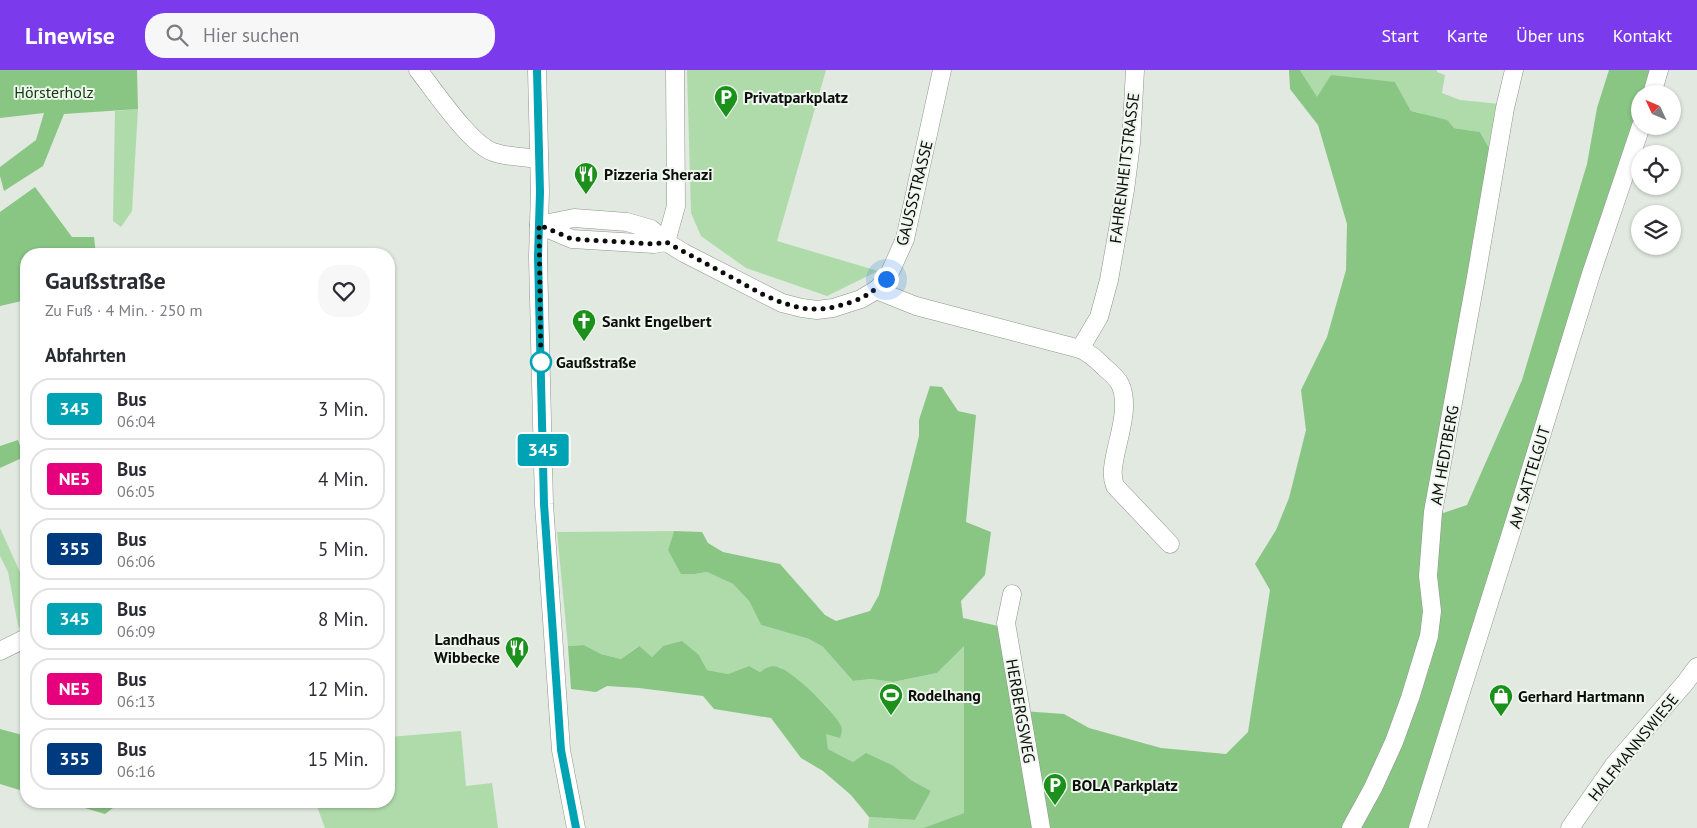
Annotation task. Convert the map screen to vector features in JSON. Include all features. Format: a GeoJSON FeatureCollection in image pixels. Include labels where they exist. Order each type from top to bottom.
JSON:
{"type":"FeatureCollection","features":[{"type":"Feature","properties":{"kind":"street"},"geometry":{"type":"LineString","coordinates":[[418,70],[458,121],[487,149],[497,153],[539,158]]}},
{"type":"Feature","properties":{"kind":"street"},"geometry":{"type":"LineString","coordinates":[[537,70],[540,192],[538,257],[544,504],[561,750],[576,828]]}},
{"type":"Feature","properties":{"kind":"street"},"geometry":{"type":"LineString","coordinates":[[666,242],[676,206],[675,70]]}},
{"type":"Feature","properties":{"kind":"street","name":"GAUSSSTRASSE"},"geometry":{"type":"LineString","coordinates":[[539,225],[574,218],[627,222],[651,229],[666,242],[782,303],[817,310],[833,308],[860,299],[876,290],[890,272],[905,238],[942,70]]}},
{"type":"Feature","properties":{"kind":"street","name":"FAHRENHEITSTRASSE"},"geometry":{"type":"LineString","coordinates":[[1080,349],[1100,317],[1109,280],[1125,190],[1131,143],[1135,70]]}},
{"type":"Feature","properties":{"kind":"street","name":"AM HEDTBERG"},"geometry":{"type":"LineString","coordinates":[[1351,828],[1373,788],[1394,742],[1429,636],[1432,611],[1428,576],[1433,512],[1505,108],[1514,70]]}},
{"type":"Feature","properties":{"kind":"street"},"geometry":{"type":"LineString","coordinates":[[1655,85],[1659,70]]}},
{"type":"Feature","properties":{"kind":"street","name":"AM SATTELGUT"},"geometry":{"type":"LineString","coordinates":[[1418,828],[1591,274],[1638,135]]}},
{"type":"Feature","properties":{"kind":"street"},"geometry":{"type":"LineString","coordinates":[[876,290],[916,306],[1086,351],[1108,371],[1121,388],[1124,405],[1123,419],[1112,468],[1115,486],[1170,544]]}},
{"type":"Feature","properties":{"kind":"street","name":"HERBERGSWEG"},"geometry":{"type":"LineString","coordinates":[[1012,594],[1006,623],[1041,828]]}},
{"type":"Feature","properties":{"kind":"street"},"geometry":{"type":"LineString","coordinates":[[0,651],[20,641]]}},
{"type":"Feature","properties":{"kind":"street","name":"HALFMANNSWIESE"},"geometry":{"type":"LineString","coordinates":[[1570,828],[1614,765],[1686,683],[1697,667]]}},
{"type":"Feature","properties":{"kind":"green space","name":"Hörsterholz"},"geometry":{"type":"Polygon","coordinates":[[[0,70],[137,70],[138,109],[64,114],[43,166],[4,191],[0,167],[36,140],[44,113],[0,118],[0,70]]]}},
{"type":"Feature","properties":{"kind":"green space"},"geometry":{"type":"Polygon","coordinates":[[[687,70],[826,70],[777,241],[878,271],[827,296],[746,268],[701,236],[691,213],[687,70]]]}},
{"type":"Feature","properties":{"kind":"green space"},"geometry":{"type":"Polygon","coordinates":[[[1289,70],[1300,70],[1317,97],[1331,75],[1395,82],[1411,111],[1447,120],[1454,128],[1480,132],[1493,155],[1435,482],[1443,513],[1467,505],[1522,380],[1587,164],[1597,108],[1609,70],[1652,70],[1647,85],[1631,85],[1631,135],[1412,828],[923,828],[964,813],[964,646],[937,673],[893,682],[871,679],[853,681],[823,647],[809,639],[761,625],[749,601],[733,584],[707,572],[681,574],[668,550],[674,531],[702,532],[708,543],[723,552],[780,564],[825,615],[836,621],[870,611],[879,595],[919,436],[919,420],[930,386],[942,387],[958,411],[976,415],[966,522],[991,532],[985,575],[961,601],[963,618],[1011,629],[1022,711],[1064,714],[1089,728],[1161,748],[1226,754],[1248,732],[1270,590],[1255,564],[1276,530],[1289,498],[1306,430],[1301,390],[1327,337],[1346,270],[1347,224],[1318,125],[1290,89],[1289,70]]]}},
{"type":"Feature","properties":{"kind":"green space"},"geometry":{"type":"Polygon","coordinates":[[[1300,70],[1437,70],[1437,72],[1445,75],[1442,93],[1460,100],[1500,104],[1493,155],[1480,132],[1454,128],[1411,111],[1395,82],[1317,98],[1300,70]]]}},
{"type":"Feature","properties":{"kind":"green space"},"geometry":{"type":"Polygon","coordinates":[[[138,109],[132,211],[121,227],[113,221],[115,111],[138,109]]]}},
{"type":"Feature","properties":{"kind":"green space"},"geometry":{"type":"Polygon","coordinates":[[[35,187],[72,237],[94,237],[95,248],[20,248],[20,301],[0,306],[0,212],[35,187]]]}},
{"type":"Feature","properties":{"kind":"green space"},"geometry":{"type":"Polygon","coordinates":[[[18,440],[20,459],[0,468],[0,446],[18,440]]]}},
{"type":"Feature","properties":{"kind":"green space"},"geometry":{"type":"Polygon","coordinates":[[[0,528],[20,572],[20,629],[8,572],[0,556],[0,528]]]}},
{"type":"Feature","properties":{"kind":"green space"},"geometry":{"type":"Polygon","coordinates":[[[674,531],[668,550],[695,574],[707,572],[733,584],[749,601],[761,625],[809,639],[823,647],[853,681],[871,679],[893,682],[937,673],[964,645],[964,813],[923,828],[868,828],[869,817],[915,820],[931,791],[911,780],[894,766],[853,762],[828,749],[825,733],[842,729],[823,702],[780,667],[760,672],[749,666],[728,674],[707,670],[699,655],[663,646],[652,657],[638,646],[621,659],[601,654],[584,645],[568,646],[557,532],[674,531]]]}},
{"type":"Feature","properties":{"kind":"green space"},"geometry":{"type":"Polygon","coordinates":[[[20,635],[20,653],[0,658],[20,635]]]}},
{"type":"Feature","properties":{"kind":"green space"},"geometry":{"type":"Polygon","coordinates":[[[682,641],[699,655],[707,670],[728,674],[749,666],[760,672],[775,666],[793,676],[831,711],[841,726],[840,738],[826,734],[828,749],[853,762],[866,753],[894,766],[911,780],[931,791],[915,820],[869,817],[851,795],[823,771],[801,758],[771,718],[714,709],[703,696],[607,686],[596,692],[571,689],[568,646],[584,645],[601,654],[621,659],[639,646],[652,657],[663,646],[682,641]]]}},
{"type":"Feature","properties":{"kind":"green space"},"geometry":{"type":"Polygon","coordinates":[[[0,729],[20,734],[20,790],[0,784],[0,729]]]}},
{"type":"Feature","properties":{"kind":"green space"},"geometry":{"type":"Polygon","coordinates":[[[461,731],[466,786],[492,783],[498,828],[325,828],[318,808],[395,808],[395,736],[461,731]]]}},
{"type":"Feature","properties":{"kind":"green space"},"geometry":{"type":"Polygon","coordinates":[[[85,808],[113,808],[105,814],[85,808]]]}},
{"type":"Feature","properties":{"kind":"bus line","name":"345"},"geometry":{"type":"LineString","coordinates":[[537,70],[540,192],[538,257],[544,504],[561,750],[576,828]]}},
{"type":"Feature","properties":{"kind":"place","name":"Privatparkplatz"},"geometry":{"type":"Point","coordinates":[726,118]}},
{"type":"Feature","properties":{"kind":"place","name":"Pizzeria Sherazi"},"geometry":{"type":"Point","coordinates":[586,195]}},
{"type":"Feature","properties":{"kind":"place","name":"Sankt Engelbert"},"geometry":{"type":"Point","coordinates":[584,342]}},
{"type":"Feature","properties":{"kind":"place","name":"Gaußstraße"},"geometry":{"type":"Point","coordinates":[541,362]}},
{"type":"Feature","properties":{"kind":"place","name":"Landhaus Wibbecke"},"geometry":{"type":"Point","coordinates":[517,669]}},
{"type":"Feature","properties":{"kind":"place","name":"Rodelhang"},"geometry":{"type":"Point","coordinates":[891,716]}},
{"type":"Feature","properties":{"kind":"place","name":"Gerhard Hartmann"},"geometry":{"type":"Point","coordinates":[1501,717]}},
{"type":"Feature","properties":{"kind":"place","name":"BOLA Parkplatz"},"geometry":{"type":"Point","coordinates":[1055,806]}},
{"type":"Feature","properties":{"kind":"route"},"geometry":{"type":"LineString","coordinates":[[541,362],[541,367],[539,225],[572,239],[654,244],[666,242],[766,296],[782,303],[809,310],[833,308],[860,299],[876,290],[886,279]]}}]}
